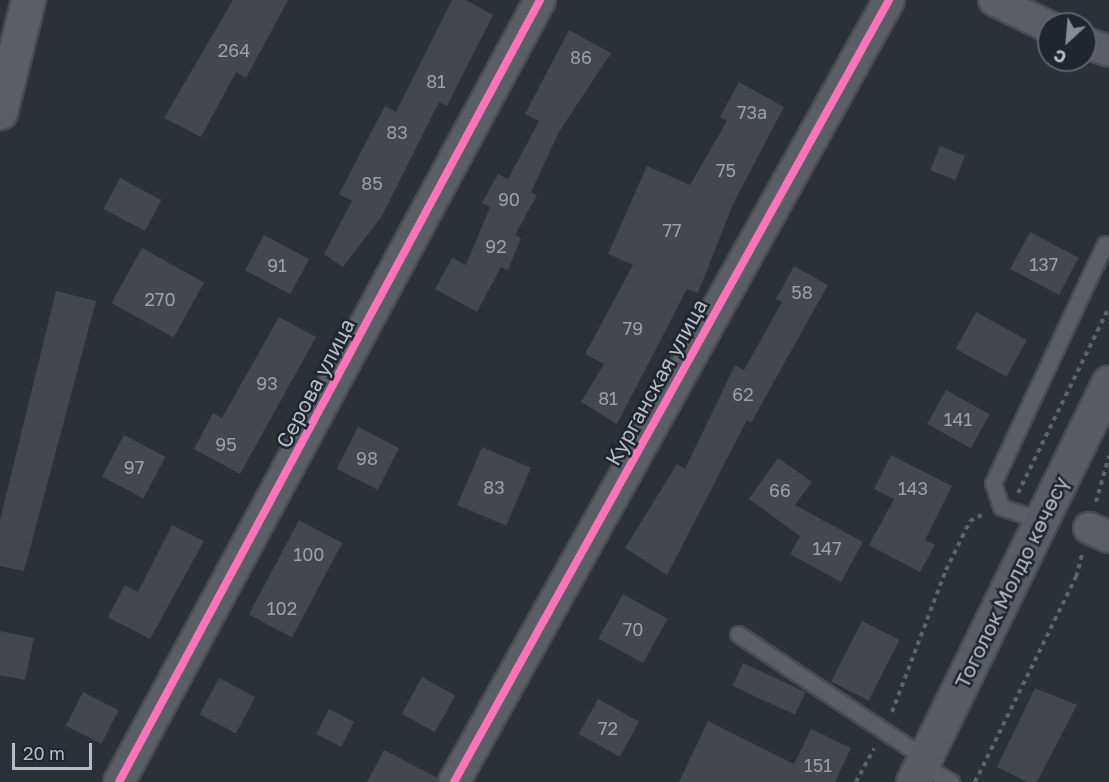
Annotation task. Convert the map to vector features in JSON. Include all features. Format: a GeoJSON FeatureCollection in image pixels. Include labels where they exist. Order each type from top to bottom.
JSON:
{"type":"FeatureCollection","features":[{"type":"Feature","properties":{"kind":"main road","name":"Тоголок Молдо көчөсү"},"geometry":{"type":"LineString","coordinates":[[920,768],[1109,382]]}},
{"type":"Feature","properties":{"kind":"street"},"geometry":{"type":"LineString","coordinates":[[0,112],[28,0]]}},
{"type":"Feature","properties":{"kind":"street","name":"Серова улица"},"geometry":{"type":"LineString","coordinates":[[119,782],[540,0]]}},
{"type":"Feature","properties":{"kind":"street","name":"Курганская улица"},"geometry":{"type":"LineString","coordinates":[[454,782],[889,0]]}},
{"type":"Feature","properties":{"kind":"street"},"geometry":{"type":"LineString","coordinates":[[994,0],[1037,21]]}},
{"type":"Feature","properties":{"kind":"lane"},"geometry":{"type":"LineString","coordinates":[[1041,520],[1001,507],[993,483],[1105,243]]}},
{"type":"Feature","properties":{"kind":"lane"},"geometry":{"type":"LineString","coordinates":[[738,634],[884,730],[920,768],[952,782]]}},
{"type":"Feature","properties":{"kind":"path"},"geometry":{"type":"LineString","coordinates":[[856,782],[884,730],[970,521],[1015,499],[1109,308]]}},
{"type":"Feature","properties":{"kind":"path"},"geometry":{"type":"LineString","coordinates":[[975,782],[1099,532],[1109,456]]}},
{"type":"Feature","properties":{"kind":"building"},"geometry":{"type":"Polygon","coordinates":[[[233,0],[288,0],[246,78],[236,72],[201,137],[164,118],[233,0]]]}},
{"type":"Feature","properties":{"kind":"building"},"geometry":{"type":"Polygon","coordinates":[[[452,0],[466,0],[493,15],[447,106],[439,102],[382,216],[343,267],[324,254],[352,201],[339,194],[385,106],[396,112],[452,0]]]}},
{"type":"Feature","properties":{"kind":"building"},"geometry":{"type":"Polygon","coordinates":[[[569,30],[611,53],[559,132],[531,192],[537,195],[515,235],[521,238],[508,270],[501,267],[477,312],[435,289],[452,258],[466,265],[490,207],[482,203],[498,174],[508,179],[539,121],[525,114],[569,30]]]}},
{"type":"Feature","properties":{"kind":"building"},"geometry":{"type":"Polygon","coordinates":[[[739,82],[784,107],[733,204],[698,293],[687,289],[617,424],[581,402],[604,364],[585,354],[633,265],[608,254],[647,166],[690,185],[727,121],[720,117],[739,82]]]}},
{"type":"Feature","properties":{"kind":"building"},"geometry":{"type":"Polygon","coordinates":[[[940,146],[965,156],[955,180],[930,170],[940,146]]]}},
{"type":"Feature","properties":{"kind":"building"},"geometry":{"type":"Polygon","coordinates":[[[120,178],[161,200],[145,231],[104,209],[120,178]]]}},
{"type":"Feature","properties":{"kind":"building"},"geometry":{"type":"Polygon","coordinates":[[[1030,232],[1079,258],[1059,295],[1010,269],[1030,232]]]}},
{"type":"Feature","properties":{"kind":"building"},"geometry":{"type":"Polygon","coordinates":[[[264,235],[309,259],[290,294],[245,270],[264,235]]]}},
{"type":"Feature","properties":{"kind":"building"},"geometry":{"type":"Polygon","coordinates":[[[142,248],[204,282],[174,338],[111,303],[142,248]]]}},
{"type":"Feature","properties":{"kind":"building"},"geometry":{"type":"Polygon","coordinates":[[[794,266],[828,285],[751,423],[747,420],[667,575],[625,548],[677,464],[685,469],[735,365],[744,370],[782,302],[776,299],[794,266]]]}},
{"type":"Feature","properties":{"kind":"building"},"geometry":{"type":"Polygon","coordinates":[[[56,291],[96,301],[24,571],[0,566],[0,520],[56,291]]]}},
{"type":"Feature","properties":{"kind":"building"},"geometry":{"type":"Polygon","coordinates":[[[976,312],[1027,340],[1006,377],[956,349],[976,312]]]}},
{"type":"Feature","properties":{"kind":"building"},"geometry":{"type":"Polygon","coordinates":[[[279,317],[316,337],[240,474],[194,449],[213,413],[222,418],[279,317]]]}},
{"type":"Feature","properties":{"kind":"building"},"geometry":{"type":"Polygon","coordinates":[[[946,390],[990,414],[971,448],[927,424],[946,390]]]}},
{"type":"Feature","properties":{"kind":"building"},"geometry":{"type":"Polygon","coordinates":[[[358,427],[399,448],[378,490],[337,469],[358,427]]]}},
{"type":"Feature","properties":{"kind":"building"},"geometry":{"type":"Polygon","coordinates":[[[124,435],[165,457],[143,499],[102,476],[124,435]]]}},
{"type":"Feature","properties":{"kind":"building"},"geometry":{"type":"Polygon","coordinates":[[[482,447],[531,468],[506,526],[457,505],[482,447]]]}},
{"type":"Feature","properties":{"kind":"building"},"geometry":{"type":"Polygon","coordinates":[[[891,455],[952,486],[925,540],[935,545],[920,572],[869,545],[894,499],[874,489],[891,455]]]}},
{"type":"Feature","properties":{"kind":"building"},"geometry":{"type":"Polygon","coordinates":[[[778,458],[812,482],[795,505],[863,542],[841,582],[790,554],[800,536],[749,499],[778,458]]]}},
{"type":"Feature","properties":{"kind":"building"},"geometry":{"type":"Polygon","coordinates":[[[299,520],[342,543],[292,637],[249,614],[299,520]]]}},
{"type":"Feature","properties":{"kind":"building"},"geometry":{"type":"Polygon","coordinates":[[[172,525],[204,541],[150,639],[108,617],[125,585],[138,592],[172,525]]]}},
{"type":"Feature","properties":{"kind":"building"},"geometry":{"type":"Polygon","coordinates":[[[623,594],[668,619],[643,663],[598,639],[623,594]]]}},
{"type":"Feature","properties":{"kind":"building"},"geometry":{"type":"Polygon","coordinates":[[[862,621],[899,640],[869,701],[831,682],[862,621]]]}},
{"type":"Feature","properties":{"kind":"building"},"geometry":{"type":"Polygon","coordinates":[[[0,631],[34,638],[25,680],[0,675],[0,631]]]}},
{"type":"Feature","properties":{"kind":"building"},"geometry":{"type":"Polygon","coordinates":[[[743,663],[806,692],[795,715],[732,686],[743,663]]]}},
{"type":"Feature","properties":{"kind":"building"},"geometry":{"type":"Polygon","coordinates":[[[422,677],[455,695],[435,732],[402,714],[422,677]]]}},
{"type":"Feature","properties":{"kind":"building"},"geometry":{"type":"Polygon","coordinates":[[[219,678],[255,697],[236,733],[200,714],[219,678]]]}},
{"type":"Feature","properties":{"kind":"building"},"geometry":{"type":"Polygon","coordinates":[[[1035,688],[1077,705],[1037,782],[1028,782],[997,767],[1035,688]]]}},
{"type":"Feature","properties":{"kind":"building"},"geometry":{"type":"Polygon","coordinates":[[[83,692],[119,710],[101,744],[66,726],[83,692]]]}},
{"type":"Feature","properties":{"kind":"building"},"geometry":{"type":"Polygon","coordinates":[[[598,699],[639,722],[620,757],[579,734],[598,699]]]}},
{"type":"Feature","properties":{"kind":"building"},"geometry":{"type":"Polygon","coordinates":[[[329,709],[354,722],[341,747],[316,734],[329,709]]]}},
{"type":"Feature","properties":{"kind":"building"},"geometry":{"type":"Polygon","coordinates":[[[708,721],[794,764],[811,729],[851,748],[835,782],[679,782],[708,721]]]}},
{"type":"Feature","properties":{"kind":"building"},"geometry":{"type":"Polygon","coordinates":[[[384,750],[438,778],[437,782],[367,782],[384,750]]]}},
{"type":"Feature","properties":{"kind":"cycle path"},"geometry":{"type":"LineString","coordinates":[[119,782],[540,0]]}},
{"type":"Feature","properties":{"kind":"cycle path"},"geometry":{"type":"LineString","coordinates":[[454,782],[889,0]]}}]}
